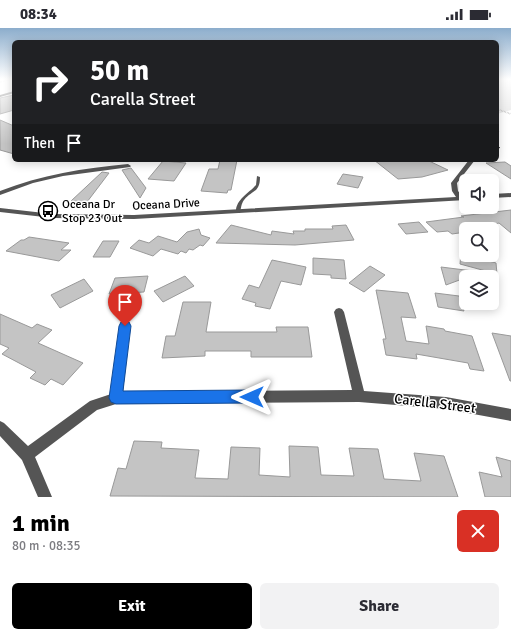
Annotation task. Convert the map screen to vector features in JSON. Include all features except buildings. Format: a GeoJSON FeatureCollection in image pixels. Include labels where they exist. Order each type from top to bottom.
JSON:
{"type":"FeatureCollection","features":[{"type":"Feature","properties":{"kind":"street"},"geometry":{"type":"LineString","coordinates":[[461,174],[470,162]]}},
{"type":"Feature","properties":{"kind":"street"},"geometry":{"type":"LineString","coordinates":[[0,193],[66,173],[128,166]]}},
{"type":"Feature","properties":{"kind":"street"},"geometry":{"type":"LineString","coordinates":[[459,177],[454,183],[455,191],[459,194]]}},
{"type":"Feature","properties":{"kind":"street"},"geometry":{"type":"LineString","coordinates":[[499,196],[511,195]]}},
{"type":"Feature","properties":{"kind":"street","name":"Oceana Drive"},"geometry":{"type":"LineString","coordinates":[[0,210],[36,215],[92,217],[154,216],[459,198]]}},
{"type":"Feature","properties":{"kind":"street"},"geometry":{"type":"LineString","coordinates":[[338,312],[359,396]]}},
{"type":"Feature","properties":{"kind":"street"},"geometry":{"type":"LineString","coordinates":[[116,398],[125,326]]}},
{"type":"Feature","properties":{"kind":"street","name":"Carella Street"},"geometry":{"type":"LineString","coordinates":[[27,455],[94,405],[116,398],[359,396],[446,403],[511,415]]}},
{"type":"Feature","properties":{"kind":"street"},"geometry":{"type":"LineString","coordinates":[[0,427],[27,455],[44,497]]}},
{"type":"Feature","properties":{"kind":"lane"},"geometry":{"type":"LineString","coordinates":[[238,212],[238,205],[242,199],[258,185],[258,177]]}},
{"type":"Feature","properties":{"kind":"path"},"geometry":{"type":"LineString","coordinates":[[499,110],[511,114]]}},
{"type":"Feature","properties":{"kind":"shaded area"},"geometry":{"type":"Polygon","coordinates":[[[499,101],[511,101],[511,110],[499,113],[499,101]]]}},
{"type":"Feature","properties":{"kind":"place","name":"Oceana Dr Stop 23 Out"},"geometry":{"type":"Point","coordinates":[48,211]}},
{"type":"Feature","properties":{"kind":"route"},"geometry":{"type":"LineString","coordinates":[[125,326],[116,398],[252,397]]}}]}
